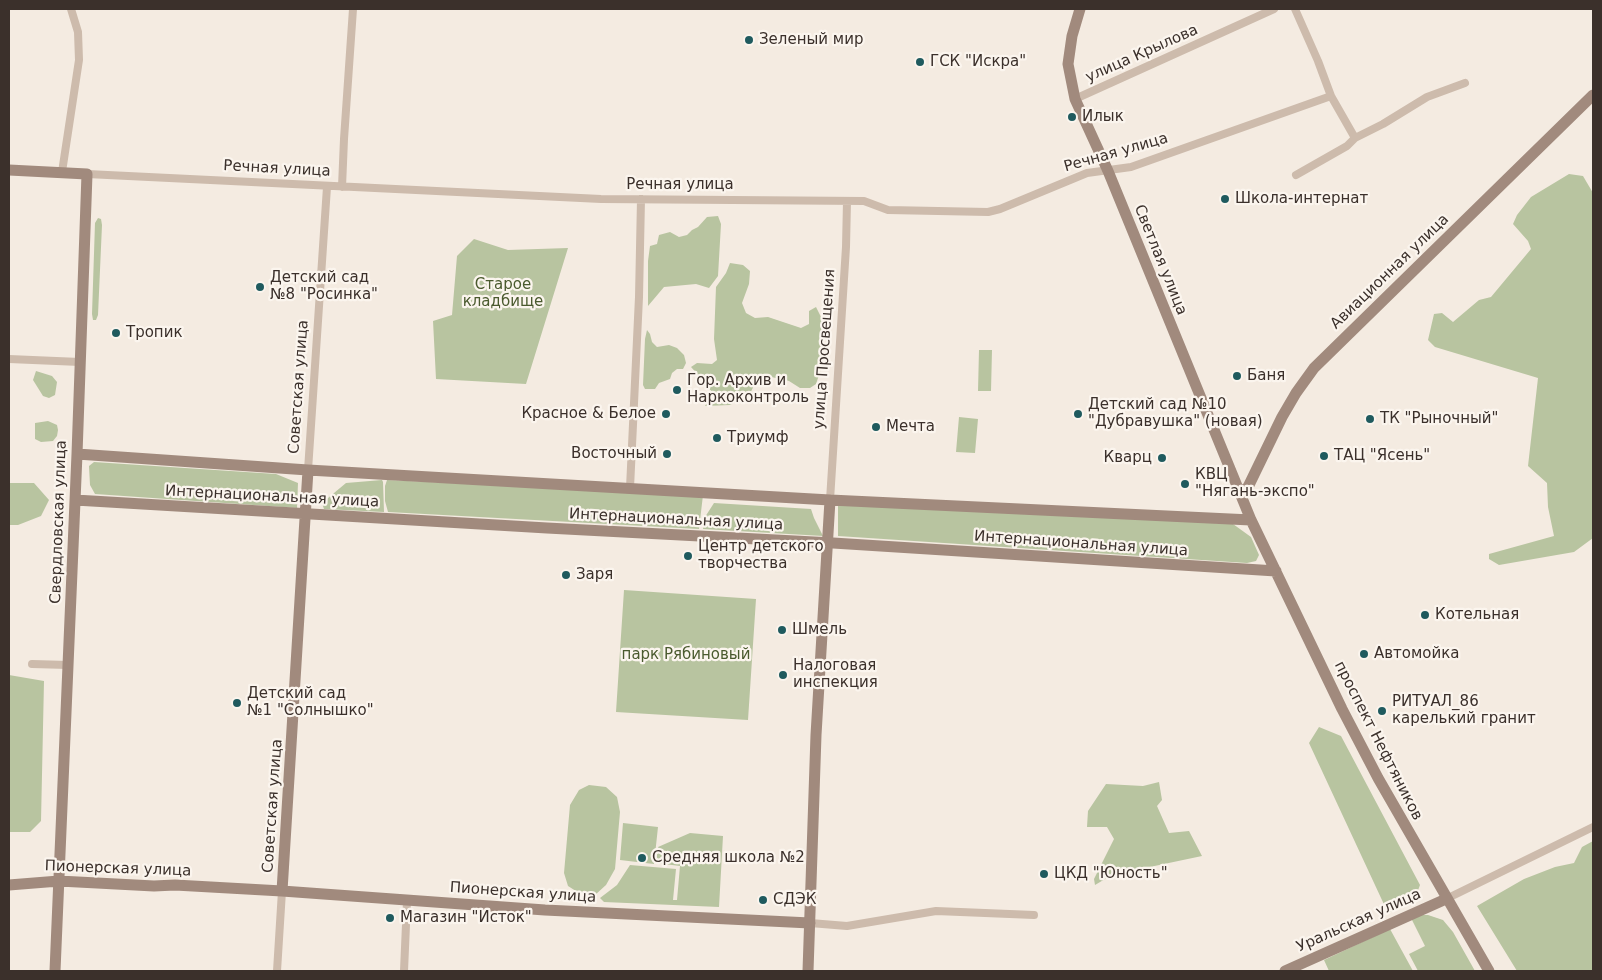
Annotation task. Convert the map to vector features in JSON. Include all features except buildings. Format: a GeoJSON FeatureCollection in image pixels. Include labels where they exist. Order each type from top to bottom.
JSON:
{"type":"FeatureCollection","features":[{"type":"Feature","properties":{"kind":"main road","name":"Светлая улица"},"geometry":{"type":"LineString","coordinates":[[1080,9],[1072,36],[1068,64],[1075,99],[1108,171],[1251,520]]}},
{"type":"Feature","properties":{"kind":"main road","name":"Авиационная улица"},"geometry":{"type":"LineString","coordinates":[[1240,494],[1248,487],[1282,416],[1314,368],[1593,95]]}},
{"type":"Feature","properties":{"kind":"main road","name":"Речная улица"},"geometry":{"type":"LineString","coordinates":[[9,170],[87,174]]}},
{"type":"Feature","properties":{"kind":"main road","name":"Свердловская улица"},"geometry":{"type":"LineString","coordinates":[[55,971],[87,174]]}},
{"type":"Feature","properties":{"kind":"main road","name":"Интернациональная улица"},"geometry":{"type":"LineString","coordinates":[[77,454],[308,470],[830,500],[1251,520]]}},
{"type":"Feature","properties":{"kind":"main road","name":"Советская улица"},"geometry":{"type":"LineString","coordinates":[[282,891],[308,470]]}},
{"type":"Feature","properties":{"kind":"main road","name":"Интернациональная улица"},"geometry":{"type":"LineString","coordinates":[[75,500],[829,543],[1276,571]]}},
{"type":"Feature","properties":{"kind":"main road"},"geometry":{"type":"LineString","coordinates":[[808,971],[816,735],[829,543],[830,500]]}},
{"type":"Feature","properties":{"kind":"main road","name":"проспект Нефтяников"},"geometry":{"type":"LineString","coordinates":[[1251,520],[1349,724],[1402,823],[1489,971]]}},
{"type":"Feature","properties":{"kind":"main road","name":"Пионерская улица"},"geometry":{"type":"LineString","coordinates":[[9,885],[59,876],[545,910],[810,923]]}},
{"type":"Feature","properties":{"kind":"main road","name":"Уральская улица"},"geometry":{"type":"LineString","coordinates":[[1285,971],[1446,899]]}},
{"type":"Feature","properties":{"kind":"street"},"geometry":{"type":"LineString","coordinates":[[62,172],[80,60],[78,32],[71,9]]}},
{"type":"Feature","properties":{"kind":"street"},"geometry":{"type":"LineString","coordinates":[[342,187],[354,9]]}},
{"type":"Feature","properties":{"kind":"street","name":"улица Крылова"},"geometry":{"type":"LineString","coordinates":[[1075,99],[1274,9]]}},
{"type":"Feature","properties":{"kind":"street"},"geometry":{"type":"LineString","coordinates":[[1295,9],[1331,96],[1355,138]]}},
{"type":"Feature","properties":{"kind":"street"},"geometry":{"type":"LineString","coordinates":[[1296,175],[1347,146],[1355,138],[1383,124],[1427,96],[1465,83]]}},
{"type":"Feature","properties":{"kind":"street","name":"Речная улица"},"geometry":{"type":"LineString","coordinates":[[87,174],[601,199],[864,200],[888,210],[988,212],[1000,209],[1087,173],[1131,167],[1331,96]]}},
{"type":"Feature","properties":{"kind":"street","name":"Советская улица"},"geometry":{"type":"LineString","coordinates":[[308,470],[327,187]]}},
{"type":"Feature","properties":{"kind":"street"},"geometry":{"type":"LineString","coordinates":[[630,488],[639,297],[641,199]]}},
{"type":"Feature","properties":{"kind":"street","name":"улица Просвещения"},"geometry":{"type":"LineString","coordinates":[[830,500],[846,247],[846,201]]}},
{"type":"Feature","properties":{"kind":"street"},"geometry":{"type":"LineString","coordinates":[[9,359],[80,362]]}},
{"type":"Feature","properties":{"kind":"street"},"geometry":{"type":"LineString","coordinates":[[32,664],[68,665]]}},
{"type":"Feature","properties":{"kind":"street"},"geometry":{"type":"LineString","coordinates":[[1446,899],[1593,827]]}},
{"type":"Feature","properties":{"kind":"street"},"geometry":{"type":"LineString","coordinates":[[278,971],[282,891]]}},
{"type":"Feature","properties":{"kind":"street"},"geometry":{"type":"LineString","coordinates":[[404,971],[407,901]]}},
{"type":"Feature","properties":{"kind":"street","name":"Пионерская улица"},"geometry":{"type":"LineString","coordinates":[[810,923],[847,926],[936,911],[1034,915]]}},
{"type":"Feature","properties":{"kind":"green space"},"geometry":{"type":"Polygon","coordinates":[[[1569,174],[1583,176],[1593,193],[1593,538],[1574,552],[1499,565],[1489,559],[1489,554],[1554,536],[1548,507],[1547,483],[1528,466],[1538,378],[1435,347],[1428,340],[1434,314],[1442,313],[1453,322],[1479,300],[1491,297],[1531,249],[1528,241],[1513,224],[1517,215],[1531,197],[1569,174]]]}},
{"type":"Feature","properties":{"kind":"green space"},"geometry":{"type":"Polygon","coordinates":[[[718,216],[721,224],[718,276],[709,288],[696,284],[664,287],[648,306],[650,246],[657,244],[659,235],[670,232],[679,237],[687,235],[707,217],[718,216]]]}},
{"type":"Feature","properties":{"kind":"green space"},"geometry":{"type":"Polygon","coordinates":[[[98,218],[101,219],[102,225],[98,315],[96,320],[93,320],[95,223],[98,218]]]}},
{"type":"Feature","properties":{"kind":"green space","name":"Старое кладбище"},"geometry":{"type":"Polygon","coordinates":[[[474,239],[508,250],[568,248],[526,384],[436,379],[433,321],[452,315],[457,256],[474,239]]]}},
{"type":"Feature","properties":{"kind":"green space"},"geometry":{"type":"Polygon","coordinates":[[[730,263],[743,265],[750,271],[749,284],[742,303],[746,313],[755,318],[768,317],[801,328],[809,324],[809,311],[816,307],[824,323],[823,357],[816,384],[810,388],[800,388],[789,381],[767,376],[755,383],[750,394],[730,405],[705,406],[713,392],[702,384],[701,378],[691,367],[697,363],[712,364],[717,360],[714,339],[716,287],[726,273],[730,263]]]}},
{"type":"Feature","properties":{"kind":"green space"},"geometry":{"type":"Polygon","coordinates":[[[647,330],[652,342],[657,347],[669,345],[677,348],[684,355],[686,363],[683,369],[677,369],[672,373],[670,379],[659,383],[655,389],[645,389],[643,385],[647,330]]]}},
{"type":"Feature","properties":{"kind":"green space"},"geometry":{"type":"Polygon","coordinates":[[[979,350],[992,350],[991,391],[978,391],[979,350]]]}},
{"type":"Feature","properties":{"kind":"green space"},"geometry":{"type":"Polygon","coordinates":[[[36,371],[52,376],[57,382],[55,395],[49,398],[43,396],[33,380],[36,371]]]}},
{"type":"Feature","properties":{"kind":"green space"},"geometry":{"type":"Polygon","coordinates":[[[959,417],[978,419],[975,453],[956,452],[959,417]]]}},
{"type":"Feature","properties":{"kind":"green space"},"geometry":{"type":"Polygon","coordinates":[[[48,421],[57,425],[57,436],[53,441],[41,442],[35,439],[35,423],[48,421]]]}},
{"type":"Feature","properties":{"kind":"green space"},"geometry":{"type":"Polygon","coordinates":[[[94,462],[276,474],[298,483],[297,508],[95,494],[90,485],[89,466],[94,462]]]}},
{"type":"Feature","properties":{"kind":"green space"},"geometry":{"type":"Polygon","coordinates":[[[382,480],[384,512],[324,509],[322,503],[346,483],[382,480]]]}},
{"type":"Feature","properties":{"kind":"green space"},"geometry":{"type":"Polygon","coordinates":[[[387,480],[703,495],[699,529],[388,512],[385,501],[387,480]]]}},
{"type":"Feature","properties":{"kind":"green space"},"geometry":{"type":"Polygon","coordinates":[[[9,483],[34,483],[49,500],[41,516],[18,525],[9,525],[9,483]]]}},
{"type":"Feature","properties":{"kind":"green space"},"geometry":{"type":"Polygon","coordinates":[[[714,503],[811,509],[823,536],[703,529],[705,517],[714,503]]]}},
{"type":"Feature","properties":{"kind":"green space"},"geometry":{"type":"Polygon","coordinates":[[[838,503],[1233,524],[1251,537],[1259,555],[1256,561],[1247,563],[838,536],[838,503]]]}},
{"type":"Feature","properties":{"kind":"green space","name":"парк Рябиновый"},"geometry":{"type":"Polygon","coordinates":[[[624,590],[756,599],[748,720],[616,712],[624,590]]]}},
{"type":"Feature","properties":{"kind":"green space"},"geometry":{"type":"Polygon","coordinates":[[[9,675],[44,681],[41,821],[30,832],[9,832],[9,675]]]}},
{"type":"Feature","properties":{"kind":"green space"},"geometry":{"type":"Polygon","coordinates":[[[1319,727],[1341,736],[1420,885],[1410,903],[1388,913],[1309,743],[1319,727]]]}},
{"type":"Feature","properties":{"kind":"green space"},"geometry":{"type":"Polygon","coordinates":[[[1159,782],[1162,800],[1157,806],[1169,833],[1189,831],[1202,856],[1126,872],[1122,869],[1095,885],[1094,879],[1114,839],[1107,827],[1087,827],[1088,811],[1106,784],[1143,786],[1159,782]]]}},
{"type":"Feature","properties":{"kind":"green space"},"geometry":{"type":"Polygon","coordinates":[[[589,785],[606,787],[617,797],[620,812],[615,869],[606,885],[595,895],[579,893],[568,886],[564,873],[570,805],[579,790],[589,785]]]}},
{"type":"Feature","properties":{"kind":"green space"},"geometry":{"type":"Polygon","coordinates":[[[623,823],[658,827],[654,864],[620,860],[623,823]]]}},
{"type":"Feature","properties":{"kind":"green space"},"geometry":{"type":"Polygon","coordinates":[[[690,833],[723,836],[719,907],[604,902],[600,898],[617,885],[630,865],[676,869],[673,900],[677,900],[680,866],[656,863],[658,847],[690,833]]]}},
{"type":"Feature","properties":{"kind":"green space"},"geometry":{"type":"Polygon","coordinates":[[[1593,841],[1593,971],[1517,971],[1477,906],[1524,879],[1555,867],[1574,863],[1582,847],[1593,841]]]}},
{"type":"Feature","properties":{"kind":"green space"},"geometry":{"type":"Polygon","coordinates":[[[1417,915],[1428,915],[1443,920],[1453,932],[1475,971],[1418,971],[1409,954],[1425,946],[1411,918],[1417,915]]]}},
{"type":"Feature","properties":{"kind":"green space"},"geometry":{"type":"Polygon","coordinates":[[[1390,929],[1413,971],[1329,971],[1324,960],[1390,929]]]}},
{"type":"Feature","properties":{"kind":"place","name":"Зеленый мир"},"geometry":{"type":"Point","coordinates":[749,40]}},
{"type":"Feature","properties":{"kind":"place","name":"ГСК \"Искра\""},"geometry":{"type":"Point","coordinates":[920,62]}},
{"type":"Feature","properties":{"kind":"place","name":"Илык"},"geometry":{"type":"Point","coordinates":[1072,117]}},
{"type":"Feature","properties":{"kind":"place","name":"Школа-интернат"},"geometry":{"type":"Point","coordinates":[1225,199]}},
{"type":"Feature","properties":{"kind":"place","name":"Детский сад №8 \"Росинка\""},"geometry":{"type":"Point","coordinates":[260,287]}},
{"type":"Feature","properties":{"kind":"place","name":"Тропик"},"geometry":{"type":"Point","coordinates":[116,333]}},
{"type":"Feature","properties":{"kind":"place","name":"Баня"},"geometry":{"type":"Point","coordinates":[1237,376]}},
{"type":"Feature","properties":{"kind":"place","name":"Гор. Архив и Наркоконтроль"},"geometry":{"type":"Point","coordinates":[677,390]}},
{"type":"Feature","properties":{"kind":"place","name":"Красное & Белое"},"geometry":{"type":"Point","coordinates":[666,414]}},
{"type":"Feature","properties":{"kind":"place","name":"Детский сад №10 \"Дубравушка\" (новая)"},"geometry":{"type":"Point","coordinates":[1078,414]}},
{"type":"Feature","properties":{"kind":"place","name":"ТК \"Рыночный\""},"geometry":{"type":"Point","coordinates":[1370,419]}},
{"type":"Feature","properties":{"kind":"place","name":"Мечта"},"geometry":{"type":"Point","coordinates":[876,427]}},
{"type":"Feature","properties":{"kind":"place","name":"Триумф"},"geometry":{"type":"Point","coordinates":[717,438]}},
{"type":"Feature","properties":{"kind":"place","name":"Восточный"},"geometry":{"type":"Point","coordinates":[667,454]}},
{"type":"Feature","properties":{"kind":"place","name":"ТАЦ \"Ясень\""},"geometry":{"type":"Point","coordinates":[1324,456]}},
{"type":"Feature","properties":{"kind":"place","name":"Кварц"},"geometry":{"type":"Point","coordinates":[1162,458]}},
{"type":"Feature","properties":{"kind":"place","name":"КВЦ \"Нягань-экспо\""},"geometry":{"type":"Point","coordinates":[1185,484]}},
{"type":"Feature","properties":{"kind":"place","name":"Центр детского творчества"},"geometry":{"type":"Point","coordinates":[688,556]}},
{"type":"Feature","properties":{"kind":"place","name":"Заря"},"geometry":{"type":"Point","coordinates":[566,575]}},
{"type":"Feature","properties":{"kind":"place","name":"Котельная"},"geometry":{"type":"Point","coordinates":[1425,615]}},
{"type":"Feature","properties":{"kind":"place","name":"Шмель"},"geometry":{"type":"Point","coordinates":[782,630]}},
{"type":"Feature","properties":{"kind":"place","name":"Автомойка"},"geometry":{"type":"Point","coordinates":[1364,654]}},
{"type":"Feature","properties":{"kind":"place","name":"Налоговая инспекция"},"geometry":{"type":"Point","coordinates":[783,675]}},
{"type":"Feature","properties":{"kind":"place","name":"Детский сад №1 \"Солнышко\""},"geometry":{"type":"Point","coordinates":[237,703]}},
{"type":"Feature","properties":{"kind":"place","name":"РИТУАЛ_86 карелький гранит"},"geometry":{"type":"Point","coordinates":[1382,711]}},
{"type":"Feature","properties":{"kind":"place","name":"Средняя школа №2"},"geometry":{"type":"Point","coordinates":[642,858]}},
{"type":"Feature","properties":{"kind":"place","name":"ЦКД \"Юность\""},"geometry":{"type":"Point","coordinates":[1044,874]}},
{"type":"Feature","properties":{"kind":"place","name":"СДЭК"},"geometry":{"type":"Point","coordinates":[763,900]}},
{"type":"Feature","properties":{"kind":"place","name":"Магазин \"Исток\""},"geometry":{"type":"Point","coordinates":[390,918]}}]}
